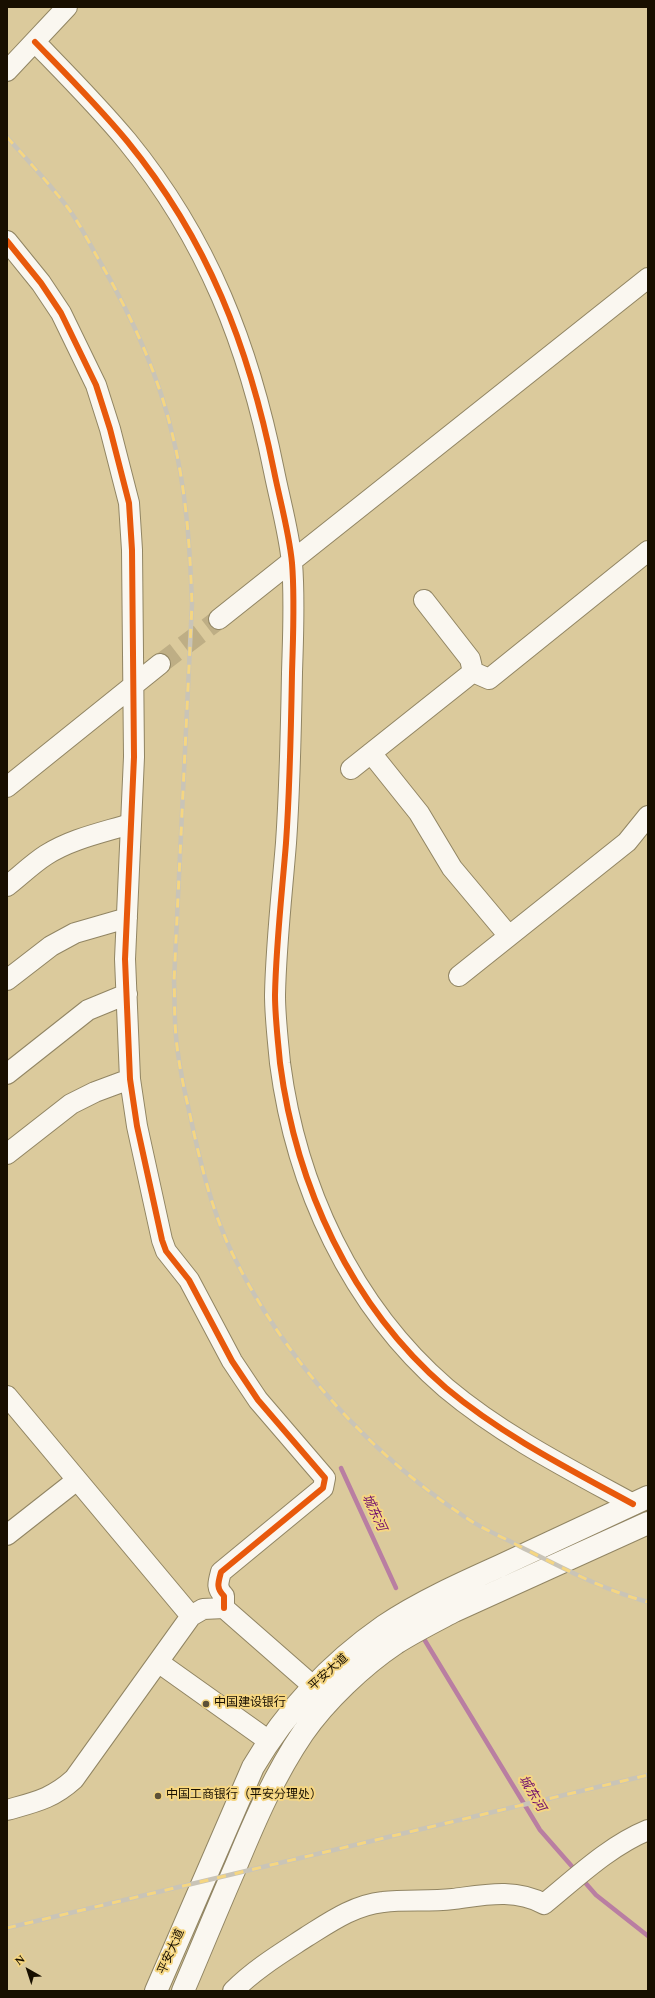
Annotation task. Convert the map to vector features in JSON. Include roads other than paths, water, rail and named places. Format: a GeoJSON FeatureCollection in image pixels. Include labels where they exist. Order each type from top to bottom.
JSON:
{"type":"FeatureCollection","features":[{"type":"Feature","properties":{"kind":"main road","name":"平安大道"},"geometry":{"type":"LineString","coordinates":[[156,1991],[239,1797],[254,1767],[269,1741],[292,1710],[313,1686],[383,1627],[432,1597],[641,1501]]}},
{"type":"Feature","properties":{"kind":"main road","name":"平安大道"},"geometry":{"type":"LineString","coordinates":[[183,1991],[264,1802],[303,1733],[334,1696],[366,1667],[395,1644],[423,1628],[454,1611],[648,1523]]}},
{"type":"Feature","properties":{"kind":"street"},"geometry":{"type":"LineString","coordinates":[[7,71],[67,7]]}},
{"type":"Feature","properties":{"kind":"street"},"geometry":{"type":"LineString","coordinates":[[35,42],[127,141],[159,184],[200,250],[223,298],[248,364],[263,419],[292,562],[293,629],[290,769],[275,998],[284,1092],[302,1166],[331,1238],[362,1292],[405,1348],[448,1389],[484,1416],[543,1454],[641,1501]]}},
{"type":"Feature","properties":{"kind":"street"},"geometry":{"type":"LineString","coordinates":[[7,241],[41,283],[61,313],[96,386],[110,429],[129,503],[132,550],[134,757],[125,958],[130,1079],[137,1126],[166,1251],[189,1280],[232,1361],[258,1400],[326,1478],[323,1488],[221,1572],[217,1585],[219,1591],[224,1596],[224,1608]]}},
{"type":"Feature","properties":{"kind":"street"},"geometry":{"type":"LineString","coordinates":[[219,619],[648,278]]}},
{"type":"Feature","properties":{"kind":"street"},"geometry":{"type":"LineString","coordinates":[[473,672],[489,679],[648,551]]}},
{"type":"Feature","properties":{"kind":"street"},"geometry":{"type":"LineString","coordinates":[[424,600],[470,659],[473,672]]}},
{"type":"Feature","properties":{"kind":"street"},"geometry":{"type":"LineString","coordinates":[[7,787],[160,664]]}},
{"type":"Feature","properties":{"kind":"street"},"geometry":{"type":"LineString","coordinates":[[351,769],[473,672]]}},
{"type":"Feature","properties":{"kind":"street"},"geometry":{"type":"LineString","coordinates":[[371,753],[419,813],[452,868],[509,936]]}},
{"type":"Feature","properties":{"kind":"street"},"geometry":{"type":"LineString","coordinates":[[459,976],[627,842],[648,816]]}},
{"type":"Feature","properties":{"kind":"street"},"geometry":{"type":"LineString","coordinates":[[7,886],[45,856],[61,847],[78,839],[130,824]]}},
{"type":"Feature","properties":{"kind":"street"},"geometry":{"type":"LineString","coordinates":[[7,980],[51,946],[75,933],[127,918]]}},
{"type":"Feature","properties":{"kind":"street"},"geometry":{"type":"LineString","coordinates":[[7,1074],[88,1010],[127,994]]}},
{"type":"Feature","properties":{"kind":"street"},"geometry":{"type":"LineString","coordinates":[[7,1154],[71,1104],[95,1092],[130,1079]]}},
{"type":"Feature","properties":{"kind":"street"},"geometry":{"type":"LineString","coordinates":[[7,1396],[191,1616]]}},
{"type":"Feature","properties":{"kind":"street"},"geometry":{"type":"LineString","coordinates":[[7,1535],[77,1480]]}},
{"type":"Feature","properties":{"kind":"street"},"geometry":{"type":"LineString","coordinates":[[7,1810],[42,1800],[60,1792],[74,1779],[191,1616],[203,1609],[224,1608],[313,1686]]}},
{"type":"Feature","properties":{"kind":"street"},"geometry":{"type":"LineString","coordinates":[[158,1662],[269,1741]]}},
{"type":"Feature","properties":{"kind":"street"},"geometry":{"type":"LineString","coordinates":[[233,1991],[261,1966],[344,1914],[366,1905],[383,1902],[438,1900],[494,1894],[519,1894],[544,1904],[578,1876],[625,1841],[648,1830]]}},
{"type":"Feature","properties":{"kind":"waterway","name":"城东河"},"geometry":{"type":"LineString","coordinates":[[341,1468],[396,1588]]}},
{"type":"Feature","properties":{"kind":"waterway","name":"城东河"},"geometry":{"type":"LineString","coordinates":[[424,1639],[540,1830],[576,1871]]}},
{"type":"Feature","properties":{"kind":"waterway","name":"城东河"},"geometry":{"type":"LineString","coordinates":[[582,1879],[596,1895],[648,1936]]}},
{"type":"Feature","properties":{"kind":"tunnel"},"geometry":{"type":"LineString","coordinates":[[160,664],[219,619]]}},
{"type":"Feature","properties":{"kind":"railway"},"geometry":{"type":"LineString","coordinates":[[7,137],[68,208],[122,301],[142,344],[159,388],[177,454],[184,496],[192,604],[174,981],[175,1029],[178,1056],[198,1151],[207,1186],[219,1222],[233,1255],[254,1294],[304,1367],[332,1401],[395,1463],[429,1491],[478,1525],[583,1578],[648,1602]]}},
{"type":"Feature","properties":{"kind":"railway"},"geometry":{"type":"LineString","coordinates":[[7,1928],[648,1775]]}},
{"type":"Feature","properties":{"kind":"place","name":"中国建设银行"},"geometry":{"type":"Point","coordinates":[206,1704]}},
{"type":"Feature","properties":{"kind":"place","name":"中国工商银行（平安分理处）"},"geometry":{"type":"Point","coordinates":[158,1796]}}]}
